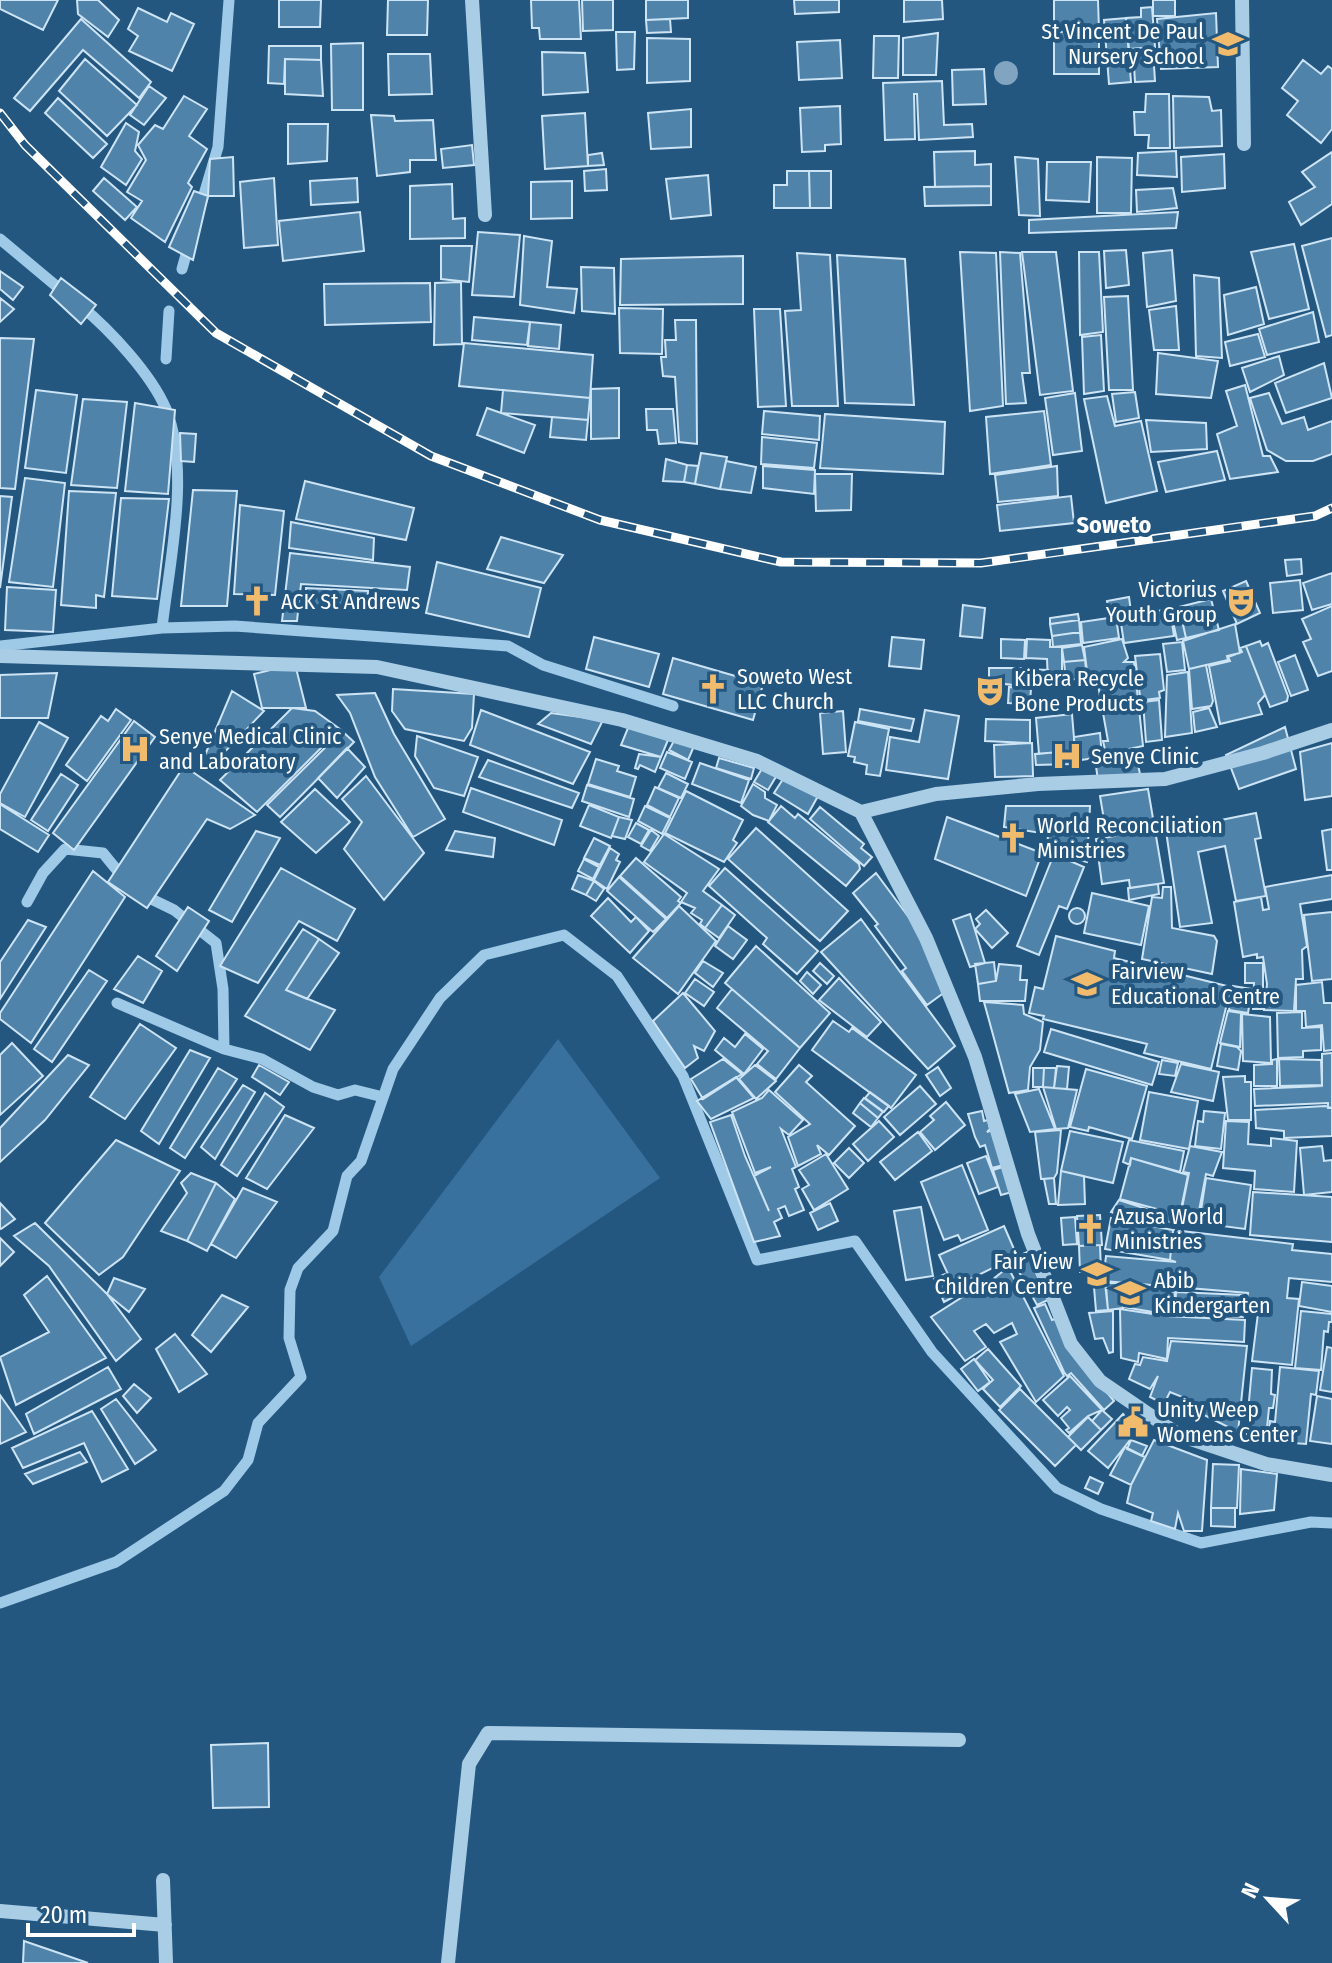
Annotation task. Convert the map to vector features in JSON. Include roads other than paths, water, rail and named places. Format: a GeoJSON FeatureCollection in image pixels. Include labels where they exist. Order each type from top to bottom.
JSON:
{"type":"FeatureCollection","features":[{"type":"Feature","properties":{"kind":"street"},"geometry":{"type":"LineString","coordinates":[[472,0],[485,215]]}},
{"type":"Feature","properties":{"kind":"street"},"geometry":{"type":"LineString","coordinates":[[1242,0],[1244,144]]}},
{"type":"Feature","properties":{"kind":"street"},"geometry":{"type":"LineString","coordinates":[[0,656],[377,667],[622,720],[757,761],[861,812],[936,794],[1038,784],[1165,779],[1293,745],[1332,730]]}},
{"type":"Feature","properties":{"kind":"street"},"geometry":{"type":"LineString","coordinates":[[861,812],[872,840],[926,938],[975,1057],[1028,1234],[1053,1306],[1071,1344],[1100,1381],[1179,1435],[1266,1464],[1332,1475]]}},
{"type":"Feature","properties":{"kind":"street"},"geometry":{"type":"LineString","coordinates":[[448,1963],[469,1764],[488,1733],[959,1740]]}},
{"type":"Feature","properties":{"kind":"street"},"geometry":{"type":"LineString","coordinates":[[163,1880],[166,1963]]}},
{"type":"Feature","properties":{"kind":"street"},"geometry":{"type":"LineString","coordinates":[[0,1911],[165,1925]]}},
{"type":"Feature","properties":{"kind":"waterway"},"geometry":{"type":"LineString","coordinates":[[200,208],[218,147],[229,0]]}},
{"type":"Feature","properties":{"kind":"waterway"},"geometry":{"type":"LineString","coordinates":[[0,239],[67,295]]}},
{"type":"Feature","properties":{"kind":"waterway"},"geometry":{"type":"LineString","coordinates":[[182,269],[189,244]]}},
{"type":"Feature","properties":{"kind":"waterway"},"geometry":{"type":"LineString","coordinates":[[81,306],[140,367],[166,409],[173,434],[178,489],[162,628]]}},
{"type":"Feature","properties":{"kind":"waterway"},"geometry":{"type":"LineString","coordinates":[[166,359],[169,311]]}},
{"type":"Feature","properties":{"kind":"waterway"},"geometry":{"type":"LineString","coordinates":[[0,646],[162,628],[235,626],[508,646],[543,665],[673,706]]}},
{"type":"Feature","properties":{"kind":"waterway"},"geometry":{"type":"LineString","coordinates":[[27,902],[43,873],[65,849],[103,853],[125,880]]}},
{"type":"Feature","properties":{"kind":"waterway"},"geometry":{"type":"LineString","coordinates":[[141,894],[174,910],[216,943],[223,989],[224,1049],[262,1059],[313,1087],[338,1095],[355,1090],[383,1097]]}},
{"type":"Feature","properties":{"kind":"waterway"},"geometry":{"type":"LineString","coordinates":[[0,1603],[116,1562],[224,1491],[248,1460],[258,1423],[301,1377],[289,1338],[290,1290],[298,1268],[333,1231],[347,1176],[361,1161],[393,1069],[440,998],[484,955],[564,935],[617,976],[683,1076],[757,1260],[855,1241],[932,1352],[1057,1488],[1101,1509],[1201,1543],[1311,1522],[1332,1523]]}},
{"type":"Feature","properties":{"kind":"waterway"},"geometry":{"type":"LineString","coordinates":[[117,1003],[224,1049]]}},
{"type":"Feature","properties":{"kind":"railway"},"geometry":{"type":"LineString","coordinates":[[0,113],[25,145],[216,333],[431,456],[600,520],[781,562],[981,563],[1315,516],[1332,508]]}},
{"type":"Feature","properties":{"kind":"place","name":"St Vincent De Paul Nursery School"},"geometry":{"type":"Point","coordinates":[1228,44]}},
{"type":"Feature","properties":{"kind":"place","name":"ACK St Andrews"},"geometry":{"type":"Point","coordinates":[257,601]}},
{"type":"Feature","properties":{"kind":"place","name":"Victorius Youth Group"},"geometry":{"type":"Point","coordinates":[1241,602]}},
{"type":"Feature","properties":{"kind":"place","name":"Soweto West LLC Church"},"geometry":{"type":"Point","coordinates":[713,689]}},
{"type":"Feature","properties":{"kind":"place","name":"Kibera Recycle Bone Products"},"geometry":{"type":"Point","coordinates":[990,691]}},
{"type":"Feature","properties":{"kind":"place","name":"Senye Medical Clinic and Laboratory"},"geometry":{"type":"Point","coordinates":[135,749]}},
{"type":"Feature","properties":{"kind":"place","name":"Senye Clinic"},"geometry":{"type":"Point","coordinates":[1067,756]}},
{"type":"Feature","properties":{"kind":"place","name":"World Reconciliation Ministries"},"geometry":{"type":"Point","coordinates":[1013,838]}},
{"type":"Feature","properties":{"kind":"place","name":"Fairview Educational Centre"},"geometry":{"type":"Point","coordinates":[1087,984]}},
{"type":"Feature","properties":{"kind":"place","name":"Azusa World Ministries"},"geometry":{"type":"Point","coordinates":[1090,1229]}},
{"type":"Feature","properties":{"kind":"place","name":"Fair View Children Centre"},"geometry":{"type":"Point","coordinates":[1097,1274]}},
{"type":"Feature","properties":{"kind":"place","name":"Abib Kindergarten"},"geometry":{"type":"Point","coordinates":[1130,1293]}},
{"type":"Feature","properties":{"kind":"place","name":"Unity Weep Womens Center"},"geometry":{"type":"Point","coordinates":[1133,1422]}},
{"type":"Feature","properties":{"kind":"district","name":"Soweto"},"geometry":{"type":"Point","coordinates":[1114,525]}}]}
